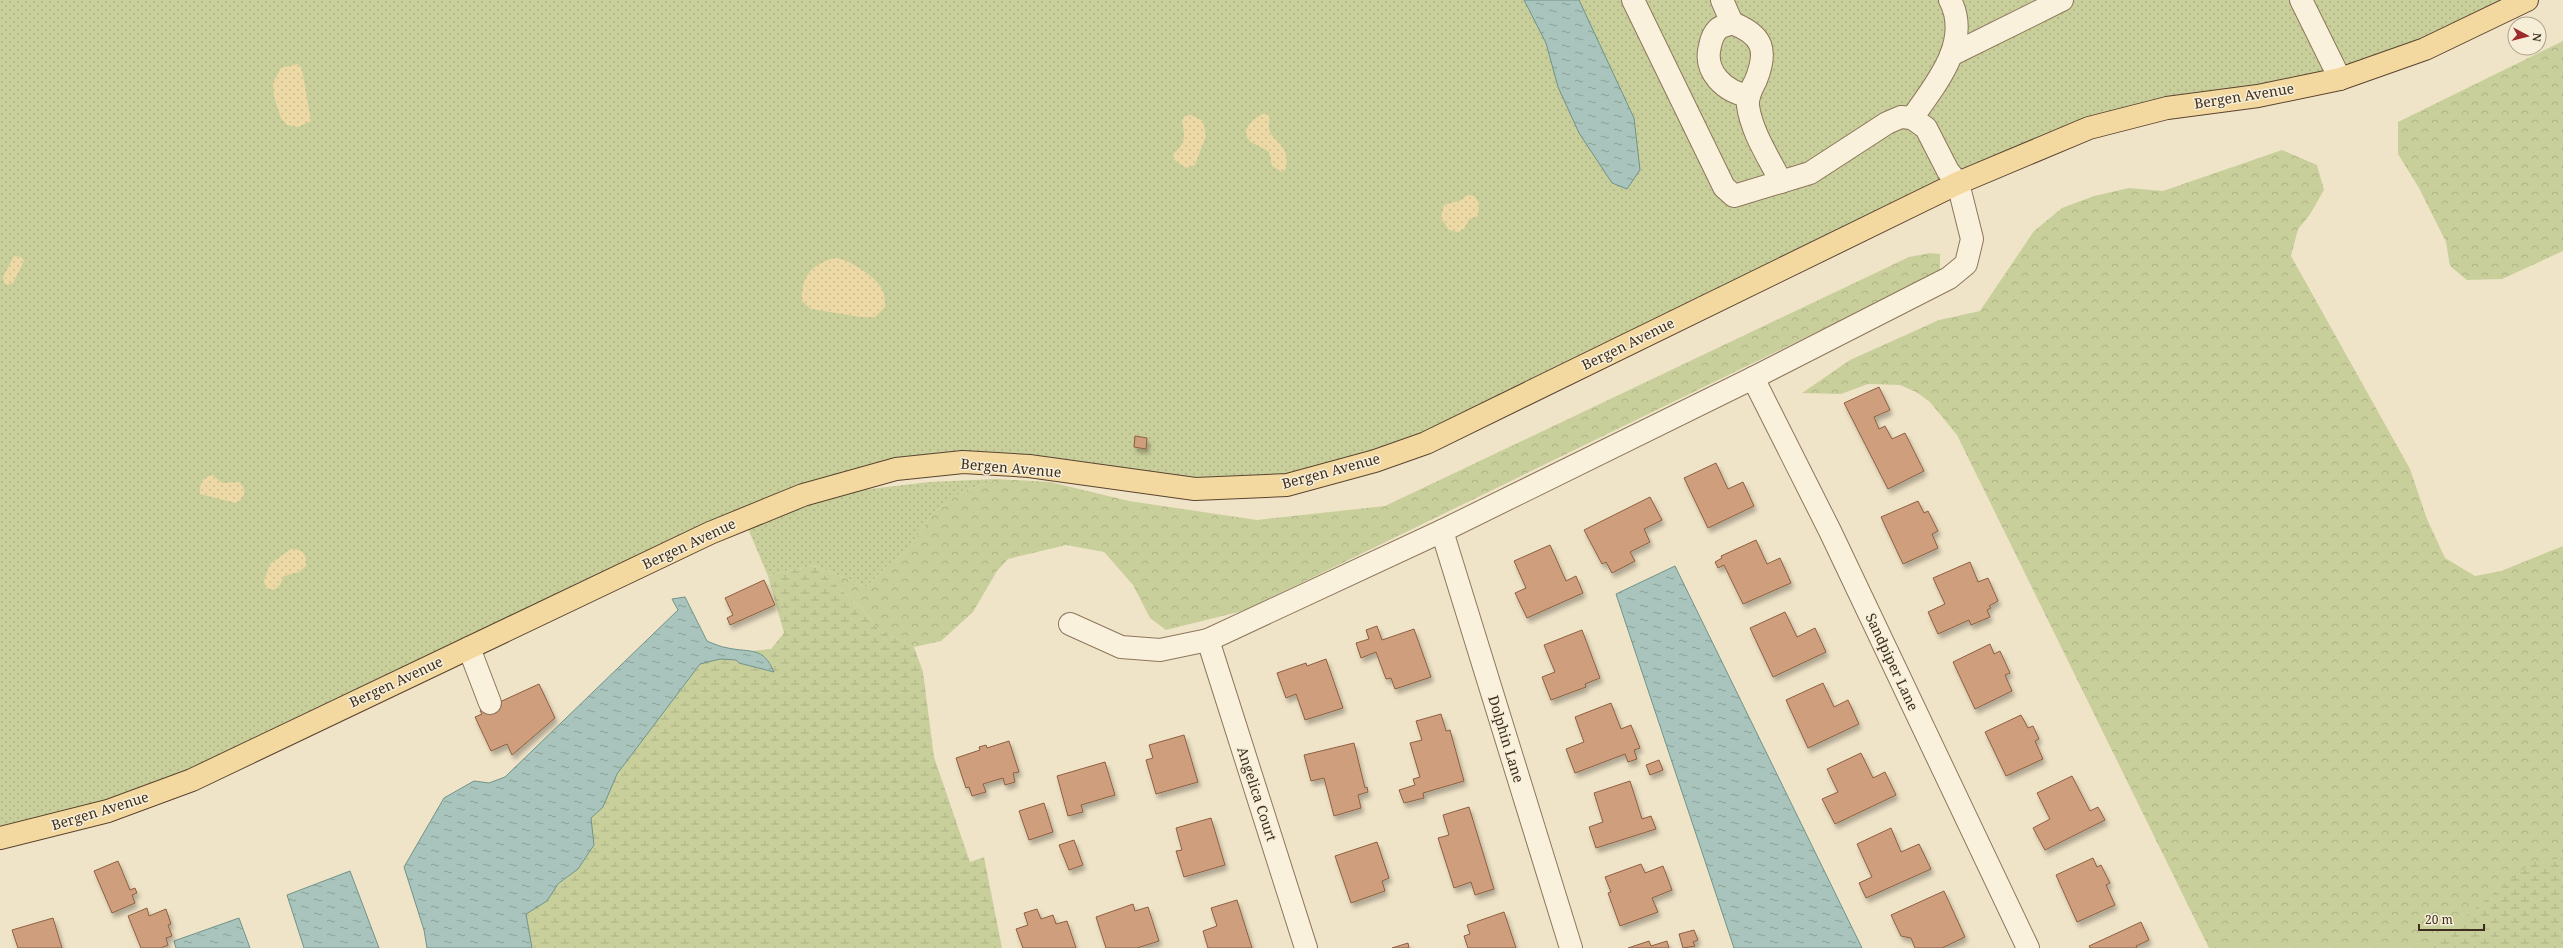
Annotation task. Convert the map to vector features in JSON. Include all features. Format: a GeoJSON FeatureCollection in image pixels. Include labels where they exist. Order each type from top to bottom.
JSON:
{"type":"FeatureCollection","features":[{"type":"Feature","properties":{"kind":"main road","name":"Bergen Avenue"},"geometry":{"type":"LineString","coordinates":[[0,838],[108,811],[192,780],[710,533],[803,494],[896,469],[963,462],[1029,466],[1195,489],[1287,485],[1375,461],[1426,443],[1958,182],[2096,126],[2167,108],[2258,96],[2340,79],[2425,49],[2527,0]]}},
{"type":"Feature","properties":{"kind":"street"},"geometry":{"type":"LineString","coordinates":[[1070,624],[1121,647],[1160,650],[1208,640],[1442,531],[1753,378],[1948,278],[1966,264],[1972,239],[1958,182],[1948,171],[1926,128],[1912,118],[1901,117],[1888,123],[1810,173],[1734,196],[1724,187],[1634,0]]}},
{"type":"Feature","properties":{"kind":"street"},"geometry":{"type":"LineString","coordinates":[[1722,0],[1732,23]]}},
{"type":"Feature","properties":{"kind":"street"},"geometry":{"type":"LineString","coordinates":[[1912,118],[1949,64],[1958,22],[1950,0]]}},
{"type":"Feature","properties":{"kind":"street"},"geometry":{"type":"LineString","coordinates":[[1951,55],[2062,0]]}},
{"type":"Feature","properties":{"kind":"street"},"geometry":{"type":"LineString","coordinates":[[2301,0],[2340,79]]}},
{"type":"Feature","properties":{"kind":"street"},"geometry":{"type":"LineString","coordinates":[[1749,96],[1735,94],[1722,84],[1711,70],[1708,52],[1712,36],[1718,28],[1732,23],[1747,29],[1760,40],[1763,57],[1749,96],[1751,123],[1781,182]]}},
{"type":"Feature","properties":{"kind":"street","name":"Sandpiper Lane"},"geometry":{"type":"LineString","coordinates":[[1753,378],[1830,531],[2028,948]]}},
{"type":"Feature","properties":{"kind":"street","name":"Dolphin Lane"},"geometry":{"type":"LineString","coordinates":[[1442,531],[1571,948]]}},
{"type":"Feature","properties":{"kind":"street","name":"Angelica Court"},"geometry":{"type":"LineString","coordinates":[[1208,640],[1306,948]]}},
{"type":"Feature","properties":{"kind":"street"},"geometry":{"type":"LineString","coordinates":[[469,648],[490,703]]}},
{"type":"Feature","properties":{"kind":"green space"},"geometry":{"type":"Polygon","coordinates":[[[0,0],[2527,0],[2425,49],[2089,128],[1426,443],[1287,485],[963,462],[853,491],[929,482],[996,479],[960,493],[933,513],[906,552],[887,566],[866,587],[814,565],[768,576],[744,519],[192,780],[0,838],[0,0]]]}},
{"type":"Feature","properties":{"kind":"green space"},"geometry":{"type":"Polygon","coordinates":[[[2563,41],[2563,251],[2502,279],[2467,280],[2450,266],[2446,242],[2419,188],[2398,154],[2398,122],[2532,56],[2547,56],[2547,49],[2563,41]]]}},
{"type":"Feature","properties":{"kind":"green space"},"geometry":{"type":"Polygon","coordinates":[[[2282,150],[2317,165],[2324,190],[2309,216],[2298,229],[2291,256],[2410,469],[2427,519],[2445,558],[2475,576],[2501,571],[2563,546],[2563,948],[2209,948],[1957,435],[1929,401],[1916,392],[1900,385],[1868,384],[1841,394],[1802,393],[1850,360],[1939,320],[1980,311],[2034,231],[2062,208],[2094,196],[2129,188],[2163,191],[2282,150]]]}},
{"type":"Feature","properties":{"kind":"green space"},"geometry":{"type":"Polygon","coordinates":[[[1930,253],[1940,254],[1940,272],[1246,610],[1166,630],[1150,618],[1133,585],[1104,552],[1066,545],[1008,559],[997,571],[973,612],[941,641],[914,647],[880,631],[862,609],[814,565],[866,587],[887,566],[906,552],[933,513],[960,493],[996,479],[1050,482],[1129,501],[1257,520],[1385,506],[1909,257],[1930,253]]]}},
{"type":"Feature","properties":{"kind":"green space"},"geometry":{"type":"Polygon","coordinates":[[[814,565],[862,609],[880,631],[914,647],[923,672],[934,757],[970,862],[984,857],[1002,948],[532,948],[526,914],[547,901],[557,886],[578,869],[594,845],[591,818],[603,807],[617,774],[700,664],[720,659],[736,660],[740,663],[774,672],[766,658],[752,651],[771,649],[784,633],[768,576],[814,565]]]}},
{"type":"Feature","properties":{"kind":"green space"},"geometry":{"type":"Polygon","coordinates":[[[2563,858],[2563,948],[2427,948],[2532,862],[2563,858]]]}},
{"type":"Feature","properties":{"kind":"sand"},"geometry":{"type":"Polygon","coordinates":[[[298,64],[302,69],[311,121],[298,127],[287,125],[281,118],[274,97],[273,83],[281,68],[298,64]]]}},
{"type":"Feature","properties":{"kind":"sand"},"geometry":{"type":"Polygon","coordinates":[[[1266,113],[1270,118],[1270,132],[1285,151],[1286,168],[1282,172],[1272,166],[1269,152],[1252,143],[1247,137],[1247,128],[1253,120],[1266,113]]]}},
{"type":"Feature","properties":{"kind":"sand"},"geometry":{"type":"Polygon","coordinates":[[[1191,115],[1203,121],[1206,136],[1195,165],[1186,168],[1173,159],[1174,153],[1181,146],[1184,139],[1182,121],[1185,116],[1191,115]]]}},
{"type":"Feature","properties":{"kind":"sand"},"geometry":{"type":"Polygon","coordinates":[[[1467,195],[1474,196],[1479,203],[1478,216],[1469,219],[1464,229],[1458,232],[1449,230],[1441,218],[1444,205],[1462,200],[1467,195]]]}},
{"type":"Feature","properties":{"kind":"sand"},"geometry":{"type":"Polygon","coordinates":[[[14,256],[21,257],[24,261],[13,283],[7,285],[4,282],[3,277],[14,256]]]}},
{"type":"Feature","properties":{"kind":"sand"},"geometry":{"type":"Polygon","coordinates":[[[835,258],[846,261],[859,268],[880,286],[884,294],[885,307],[875,317],[861,317],[811,309],[802,301],[803,285],[809,273],[820,264],[835,258]]]}},
{"type":"Feature","properties":{"kind":"sand"},"geometry":{"type":"Polygon","coordinates":[[[212,475],[222,483],[239,482],[244,490],[242,498],[236,503],[200,494],[200,487],[203,480],[212,475]]]}},
{"type":"Feature","properties":{"kind":"sand"},"geometry":{"type":"Polygon","coordinates":[[[291,549],[299,550],[305,555],[306,566],[299,572],[284,576],[280,585],[274,590],[266,588],[264,581],[270,564],[291,549]]]}},
{"type":"Feature","properties":{"kind":"water"},"geometry":{"type":"Polygon","coordinates":[[[1524,0],[1579,0],[1634,118],[1640,170],[1627,189],[1612,183],[1579,133],[1558,87],[1546,43],[1524,0]]]}},
{"type":"Feature","properties":{"kind":"water"},"geometry":{"type":"Polygon","coordinates":[[[1675,566],[1862,948],[1734,948],[1616,594],[1675,566]]]}},
{"type":"Feature","properties":{"kind":"water"},"geometry":{"type":"Polygon","coordinates":[[[685,597],[707,641],[723,647],[761,654],[770,664],[774,672],[739,663],[736,660],[720,659],[700,664],[617,774],[603,807],[591,818],[594,845],[578,869],[558,884],[547,901],[526,914],[532,948],[427,948],[424,930],[404,867],[444,798],[474,781],[489,783],[505,777],[678,610],[672,599],[685,597]]]}},
{"type":"Feature","properties":{"kind":"water"},"geometry":{"type":"Polygon","coordinates":[[[350,871],[379,948],[304,948],[287,895],[350,871]]]}},
{"type":"Feature","properties":{"kind":"water"},"geometry":{"type":"Polygon","coordinates":[[[239,918],[250,948],[176,948],[174,941],[239,918]]]}},
{"type":"Feature","properties":{"kind":"building"},"geometry":{"type":"Polygon","coordinates":[[[1879,387],[1890,410],[1874,417],[1879,429],[1885,426],[1892,439],[1905,433],[1924,471],[1888,489],[1844,403],[1879,387]]]}},
{"type":"Feature","properties":{"kind":"building"},"geometry":{"type":"Polygon","coordinates":[[[1135,436],[1147,438],[1146,449],[1134,447],[1135,436]]]}},
{"type":"Feature","properties":{"kind":"building"},"geometry":{"type":"Polygon","coordinates":[[[1716,463],[1728,489],[1743,482],[1754,506],[1708,528],[1684,478],[1716,463]]]}},
{"type":"Feature","properties":{"kind":"building"},"geometry":{"type":"Polygon","coordinates":[[[1650,497],[1662,520],[1644,529],[1650,542],[1630,552],[1635,561],[1612,573],[1606,562],[1602,564],[1584,530],[1650,497]]]}},
{"type":"Feature","properties":{"kind":"building"},"geometry":{"type":"Polygon","coordinates":[[[1918,501],[1924,513],[1928,511],[1938,531],[1932,534],[1938,548],[1903,564],[1881,517],[1918,501]]]}},
{"type":"Feature","properties":{"kind":"building"},"geometry":{"type":"Polygon","coordinates":[[[1756,540],[1767,564],[1780,558],[1791,583],[1743,604],[1724,565],[1718,568],[1715,562],[1722,558],[1721,556],[1756,540]]]}},
{"type":"Feature","properties":{"kind":"building"},"geometry":{"type":"Polygon","coordinates":[[[1550,545],[1566,581],[1576,576],[1583,593],[1527,618],[1515,593],[1526,588],[1514,561],[1550,545]]]}},
{"type":"Feature","properties":{"kind":"building"},"geometry":{"type":"Polygon","coordinates":[[[1970,562],[1978,582],[1988,578],[1998,601],[1989,606],[1991,608],[1987,610],[1990,617],[1971,625],[1969,620],[1938,634],[1928,612],[1945,604],[1933,578],[1970,562]]]}},
{"type":"Feature","properties":{"kind":"building"},"geometry":{"type":"Polygon","coordinates":[[[764,580],[775,605],[730,625],[727,618],[733,615],[725,598],[764,580]]]}},
{"type":"Feature","properties":{"kind":"building"},"geometry":{"type":"Polygon","coordinates":[[[1785,612],[1797,637],[1815,628],[1826,652],[1773,677],[1750,628],[1785,612]]]}},
{"type":"Feature","properties":{"kind":"building"},"geometry":{"type":"Polygon","coordinates":[[[1377,626],[1382,640],[1414,629],[1431,677],[1395,689],[1391,678],[1386,679],[1376,652],[1361,658],[1356,643],[1369,639],[1366,630],[1377,626]]]}},
{"type":"Feature","properties":{"kind":"building"},"geometry":{"type":"Polygon","coordinates":[[[1582,630],[1600,678],[1585,684],[1586,687],[1551,700],[1542,677],[1555,672],[1544,645],[1582,630]]]}},
{"type":"Feature","properties":{"kind":"building"},"geometry":{"type":"Polygon","coordinates":[[[1990,644],[1994,654],[2000,651],[2010,673],[2005,675],[2012,691],[1975,709],[1953,662],[1990,644]]]}},
{"type":"Feature","properties":{"kind":"building"},"geometry":{"type":"Polygon","coordinates":[[[1326,659],[1343,708],[1305,720],[1296,694],[1286,698],[1277,673],[1306,663],[1307,666],[1326,659]]]}},
{"type":"Feature","properties":{"kind":"building"},"geometry":{"type":"Polygon","coordinates":[[[1823,683],[1834,707],[1848,700],[1859,724],[1808,748],[1786,700],[1823,683]]]}},
{"type":"Feature","properties":{"kind":"building"},"geometry":{"type":"Polygon","coordinates":[[[539,684],[555,718],[512,755],[507,744],[491,751],[475,717],[482,714],[480,711],[539,684]]]}},
{"type":"Feature","properties":{"kind":"building"},"geometry":{"type":"Polygon","coordinates":[[[1611,703],[1621,729],[1631,725],[1640,748],[1634,750],[1637,759],[1628,762],[1625,754],[1575,773],[1566,749],[1584,742],[1575,717],[1611,703]]]}},
{"type":"Feature","properties":{"kind":"building"},"geometry":{"type":"Polygon","coordinates":[[[1441,714],[1446,731],[1450,730],[1464,781],[1423,793],[1424,798],[1404,803],[1399,790],[1415,785],[1413,779],[1420,777],[1410,743],[1422,740],[1416,721],[1441,714]]]}},
{"type":"Feature","properties":{"kind":"building"},"geometry":{"type":"Polygon","coordinates":[[[2021,715],[2028,728],[2033,726],[2039,739],[2035,741],[2043,759],[2006,776],[1985,732],[2021,715]]]}},
{"type":"Feature","properties":{"kind":"building"},"geometry":{"type":"Polygon","coordinates":[[[1184,735],[1198,782],[1156,794],[1146,760],[1153,758],[1149,745],[1184,735]]]}},
{"type":"Feature","properties":{"kind":"building"},"geometry":{"type":"Polygon","coordinates":[[[1009,741],[1019,772],[1013,773],[1015,782],[1005,785],[1003,778],[983,784],[986,792],[972,796],[969,787],[966,788],[956,758],[980,750],[979,747],[986,745],[987,748],[1009,741]]]}},
{"type":"Feature","properties":{"kind":"building"},"geometry":{"type":"Polygon","coordinates":[[[1354,743],[1365,788],[1367,787],[1368,792],[1358,795],[1361,808],[1334,816],[1324,778],[1311,781],[1304,755],[1354,743]]]}},
{"type":"Feature","properties":{"kind":"building"},"geometry":{"type":"Polygon","coordinates":[[[1861,753],[1873,778],[1885,772],[1896,795],[1835,824],[1822,799],[1838,792],[1827,769],[1861,753]]]}},
{"type":"Feature","properties":{"kind":"building"},"geometry":{"type":"Polygon","coordinates":[[[1659,760],[1663,770],[1650,775],[1646,765],[1659,760]]]}},
{"type":"Feature","properties":{"kind":"building"},"geometry":{"type":"Polygon","coordinates":[[[1105,762],[1115,795],[1081,805],[1083,812],[1068,816],[1057,776],[1105,762]]]}},
{"type":"Feature","properties":{"kind":"building"},"geometry":{"type":"Polygon","coordinates":[[[2072,776],[2090,811],[2098,807],[2105,820],[2045,850],[2033,828],[2050,819],[2037,793],[2072,776]]]}},
{"type":"Feature","properties":{"kind":"building"},"geometry":{"type":"Polygon","coordinates":[[[1630,781],[1642,819],[1651,816],[1656,829],[1596,848],[1589,827],[1603,822],[1594,793],[1630,781]]]}},
{"type":"Feature","properties":{"kind":"building"},"geometry":{"type":"Polygon","coordinates":[[[1044,803],[1053,832],[1029,840],[1019,811],[1044,803]]]}},
{"type":"Feature","properties":{"kind":"building"},"geometry":{"type":"Polygon","coordinates":[[[1469,807],[1494,889],[1475,895],[1471,882],[1454,888],[1438,838],[1449,835],[1443,815],[1469,807]]]}},
{"type":"Feature","properties":{"kind":"building"},"geometry":{"type":"Polygon","coordinates":[[[1211,818],[1225,865],[1184,877],[1176,851],[1182,850],[1176,828],[1211,818]]]}},
{"type":"Feature","properties":{"kind":"building"},"geometry":{"type":"Polygon","coordinates":[[[1891,828],[1901,852],[1919,844],[1931,869],[1866,898],[1859,883],[1872,877],[1857,844],[1891,828]]]}},
{"type":"Feature","properties":{"kind":"building"},"geometry":{"type":"Polygon","coordinates":[[[1074,840],[1083,865],[1069,870],[1059,845],[1074,840]]]}},
{"type":"Feature","properties":{"kind":"building"},"geometry":{"type":"Polygon","coordinates":[[[1377,842],[1389,878],[1382,881],[1385,891],[1351,903],[1335,856],[1377,842]]]}},
{"type":"Feature","properties":{"kind":"building"},"geometry":{"type":"Polygon","coordinates":[[[2093,858],[2097,867],[2101,865],[2110,883],[2106,885],[2115,905],[2077,922],[2056,875],[2093,858]]]}},
{"type":"Feature","properties":{"kind":"building"},"geometry":{"type":"Polygon","coordinates":[[[118,861],[130,890],[135,888],[137,893],[132,895],[135,903],[112,913],[94,871],[118,861]]]}},
{"type":"Feature","properties":{"kind":"building"},"geometry":{"type":"Polygon","coordinates":[[[1641,864],[1645,873],[1663,866],[1672,890],[1652,898],[1658,912],[1620,926],[1608,893],[1611,892],[1605,877],[1641,864]]]}},
{"type":"Feature","properties":{"kind":"building"},"geometry":{"type":"Polygon","coordinates":[[[1944,891],[1965,937],[1942,948],[1915,948],[1911,938],[1901,936],[1891,915],[1944,891]]]}},
{"type":"Feature","properties":{"kind":"building"},"geometry":{"type":"Polygon","coordinates":[[[1237,900],[1252,948],[1208,948],[1203,931],[1217,926],[1211,908],[1237,900]]]}},
{"type":"Feature","properties":{"kind":"building"},"geometry":{"type":"Polygon","coordinates":[[[1133,904],[1135,911],[1148,907],[1159,941],[1137,948],[1106,948],[1096,917],[1133,904]]]}},
{"type":"Feature","properties":{"kind":"building"},"geometry":{"type":"Polygon","coordinates":[[[147,908],[149,916],[166,909],[171,924],[168,925],[172,936],[166,938],[168,945],[161,948],[141,948],[128,916],[147,908]]]}},
{"type":"Feature","properties":{"kind":"building"},"geometry":{"type":"Polygon","coordinates":[[[1037,909],[1041,919],[1053,915],[1056,924],[1067,921],[1076,948],[1023,948],[1016,929],[1028,925],[1024,913],[1037,909]]]}},
{"type":"Feature","properties":{"kind":"building"},"geometry":{"type":"Polygon","coordinates":[[[1504,912],[1516,948],[1468,948],[1464,936],[1470,934],[1467,925],[1504,912]]]}},
{"type":"Feature","properties":{"kind":"building"},"geometry":{"type":"Polygon","coordinates":[[[53,918],[62,948],[18,948],[12,930],[53,918]]]}},
{"type":"Feature","properties":{"kind":"building"},"geometry":{"type":"Polygon","coordinates":[[[2141,922],[2149,940],[2136,946],[2137,948],[2090,948],[2089,946],[2141,922]]]}},
{"type":"Feature","properties":{"kind":"building"},"geometry":{"type":"Polygon","coordinates":[[[1694,930],[1698,940],[1693,942],[1695,946],[1683,948],[1679,934],[1694,930]]]}},
{"type":"Feature","properties":{"kind":"building"},"geometry":{"type":"Polygon","coordinates":[[[1649,941],[1651,946],[1667,941],[1669,948],[1628,948],[1649,941]]]}},
{"type":"Feature","properties":{"kind":"building"},"geometry":{"type":"Polygon","coordinates":[[[1408,943],[1409,948],[1392,948],[1408,943]]]}}]}
